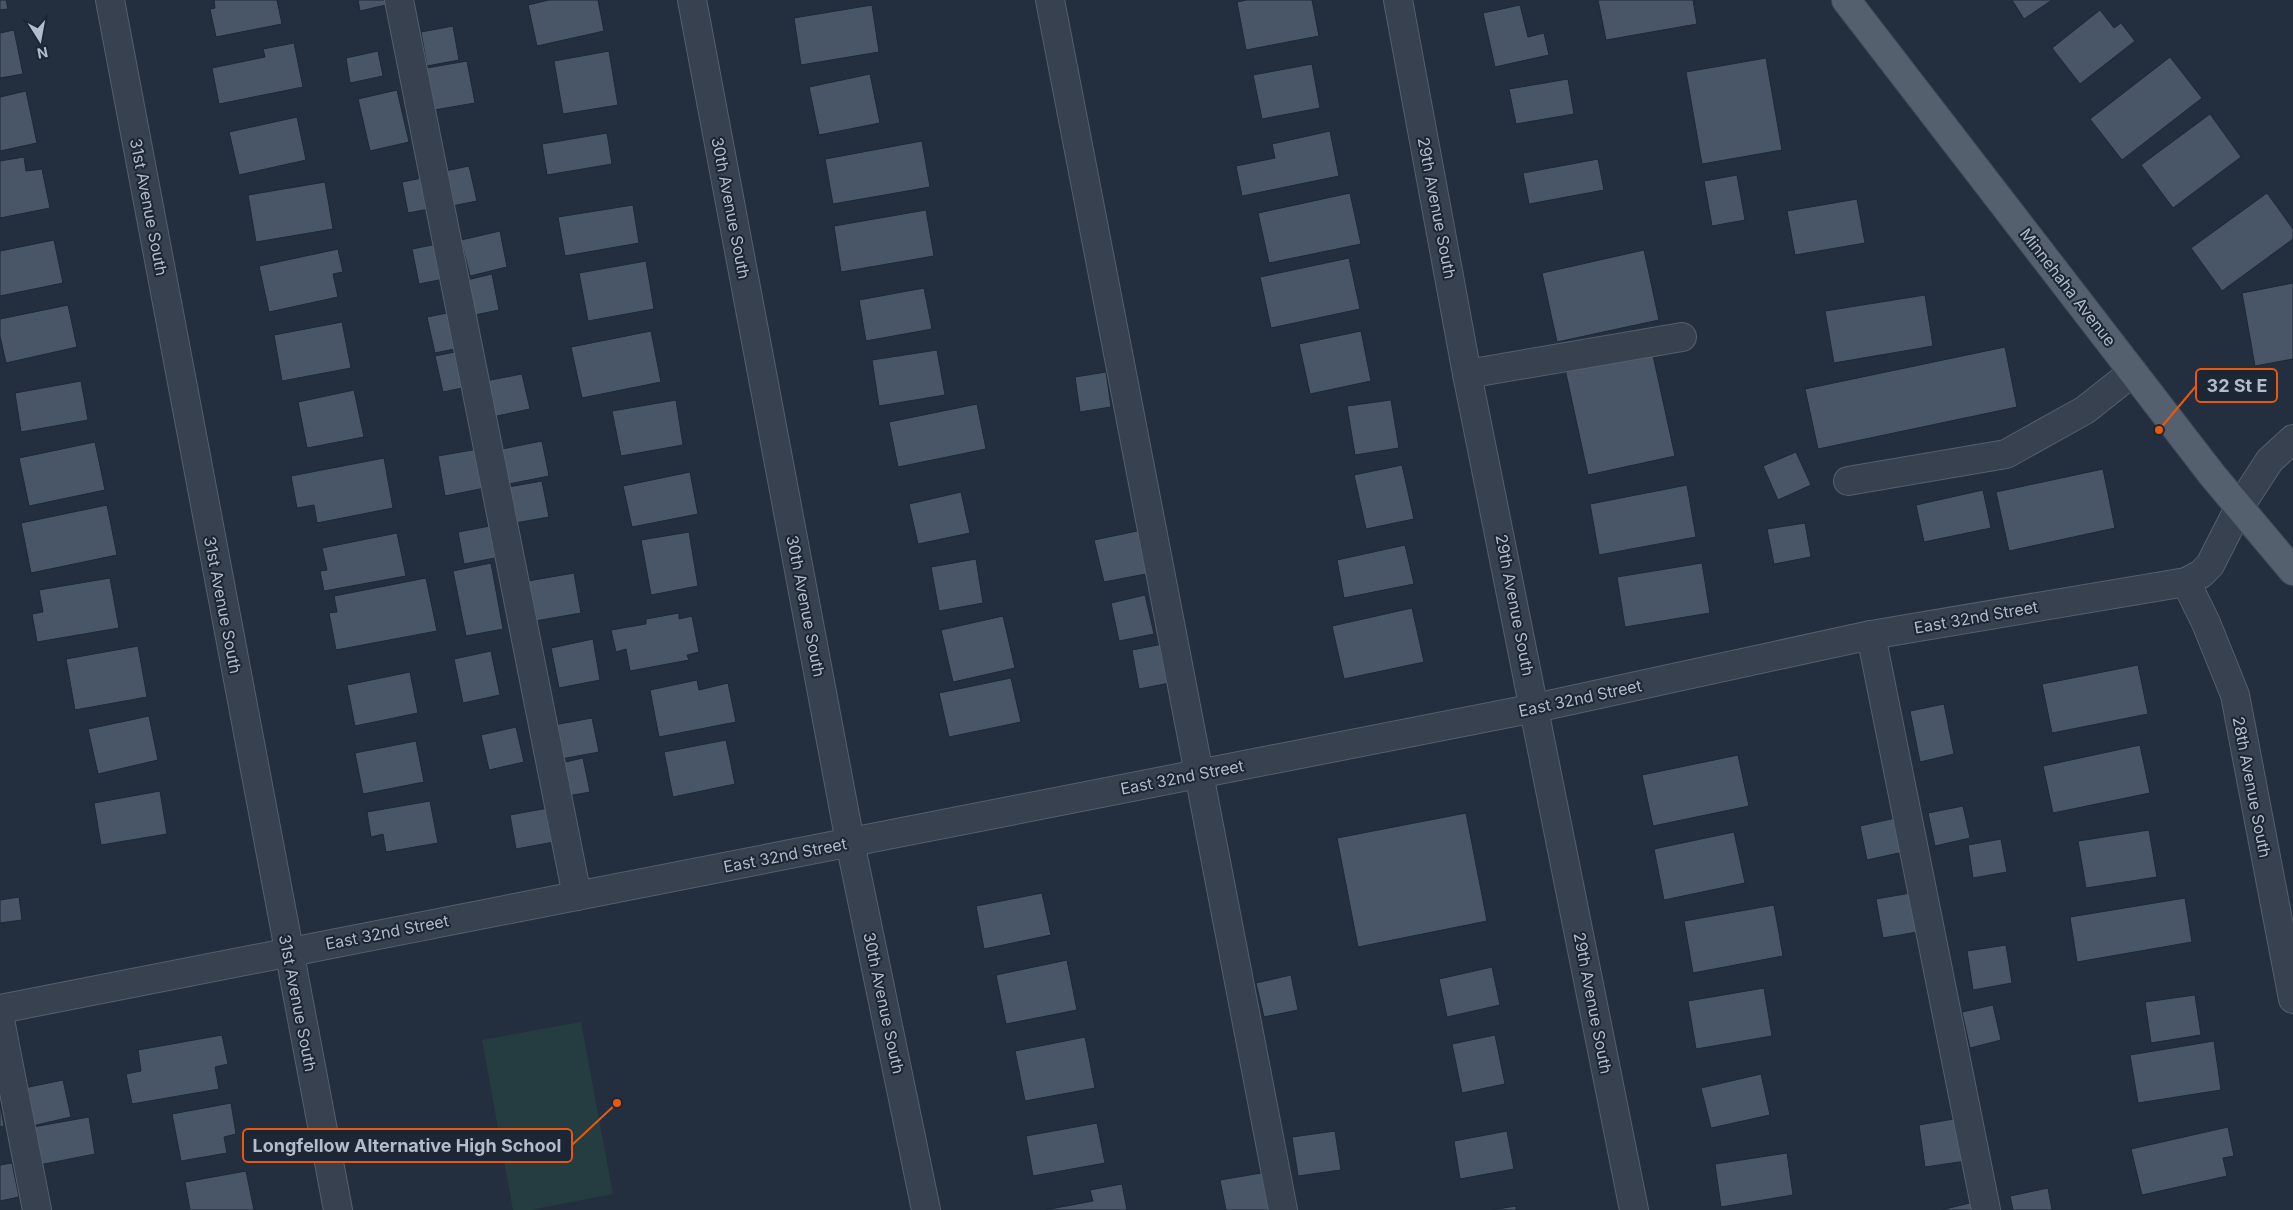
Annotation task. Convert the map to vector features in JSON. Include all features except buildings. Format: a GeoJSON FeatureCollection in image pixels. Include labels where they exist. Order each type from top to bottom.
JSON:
{"type":"FeatureCollection","features":[{"type":"Feature","properties":{"kind":"main road","name":"Minnehaha Avenue"},"geometry":{"type":"LineString","coordinates":[[1846,0],[2213,476],[2240,506],[2293,572]]}},
{"type":"Feature","properties":{"kind":"street","name":"31st Avenue South"},"geometry":{"type":"LineString","coordinates":[[110,0],[338,1210]]}},
{"type":"Feature","properties":{"kind":"street"},"geometry":{"type":"LineString","coordinates":[[399,0],[578,896]]}},
{"type":"Feature","properties":{"kind":"street","name":"30th Avenue South"},"geometry":{"type":"LineString","coordinates":[[692,0],[850,842],[926,1210]]}},
{"type":"Feature","properties":{"kind":"street"},"geometry":{"type":"LineString","coordinates":[[1050,0],[1283,1210]]}},
{"type":"Feature","properties":{"kind":"street","name":"29th Avenue South"},"geometry":{"type":"LineString","coordinates":[[1398,0],[1468,374],[1634,1210]]}},
{"type":"Feature","properties":{"kind":"street"},"geometry":{"type":"LineString","coordinates":[[1468,374],[1682,337]]}},
{"type":"Feature","properties":{"kind":"street"},"geometry":{"type":"LineString","coordinates":[[1848,481],[2006,454],[2085,410],[2133,372]]}},
{"type":"Feature","properties":{"kind":"street","name":"East 32nd Street"},"geometry":{"type":"LineString","coordinates":[[0,1008],[1535,708],[1871,635],[2186,582],[2201,574],[2210,565],[2240,506],[2270,460],[2293,439]]}},
{"type":"Feature","properties":{"kind":"street","name":"28th Avenue South"},"geometry":{"type":"LineString","coordinates":[[2186,582],[2206,623],[2235,696],[2293,1000]]}},
{"type":"Feature","properties":{"kind":"street"},"geometry":{"type":"LineString","coordinates":[[1871,635],[1986,1210]]}},
{"type":"Feature","properties":{"kind":"street"},"geometry":{"type":"LineString","coordinates":[[0,1020],[37,1210]]}},
{"type":"Feature","properties":{"kind":"green space"},"geometry":{"type":"Polygon","coordinates":[[[581,1022],[613,1194],[530,1210],[513,1210],[482,1040],[581,1022]]]}},
{"type":"Feature","properties":{"kind":"place","name":"32 St E"},"geometry":{"type":"Point","coordinates":[2159,430]}},
{"type":"Feature","properties":{"kind":"place","name":"Longfellow Alternative High School"},"geometry":{"type":"Point","coordinates":[617,1103]}}]}
